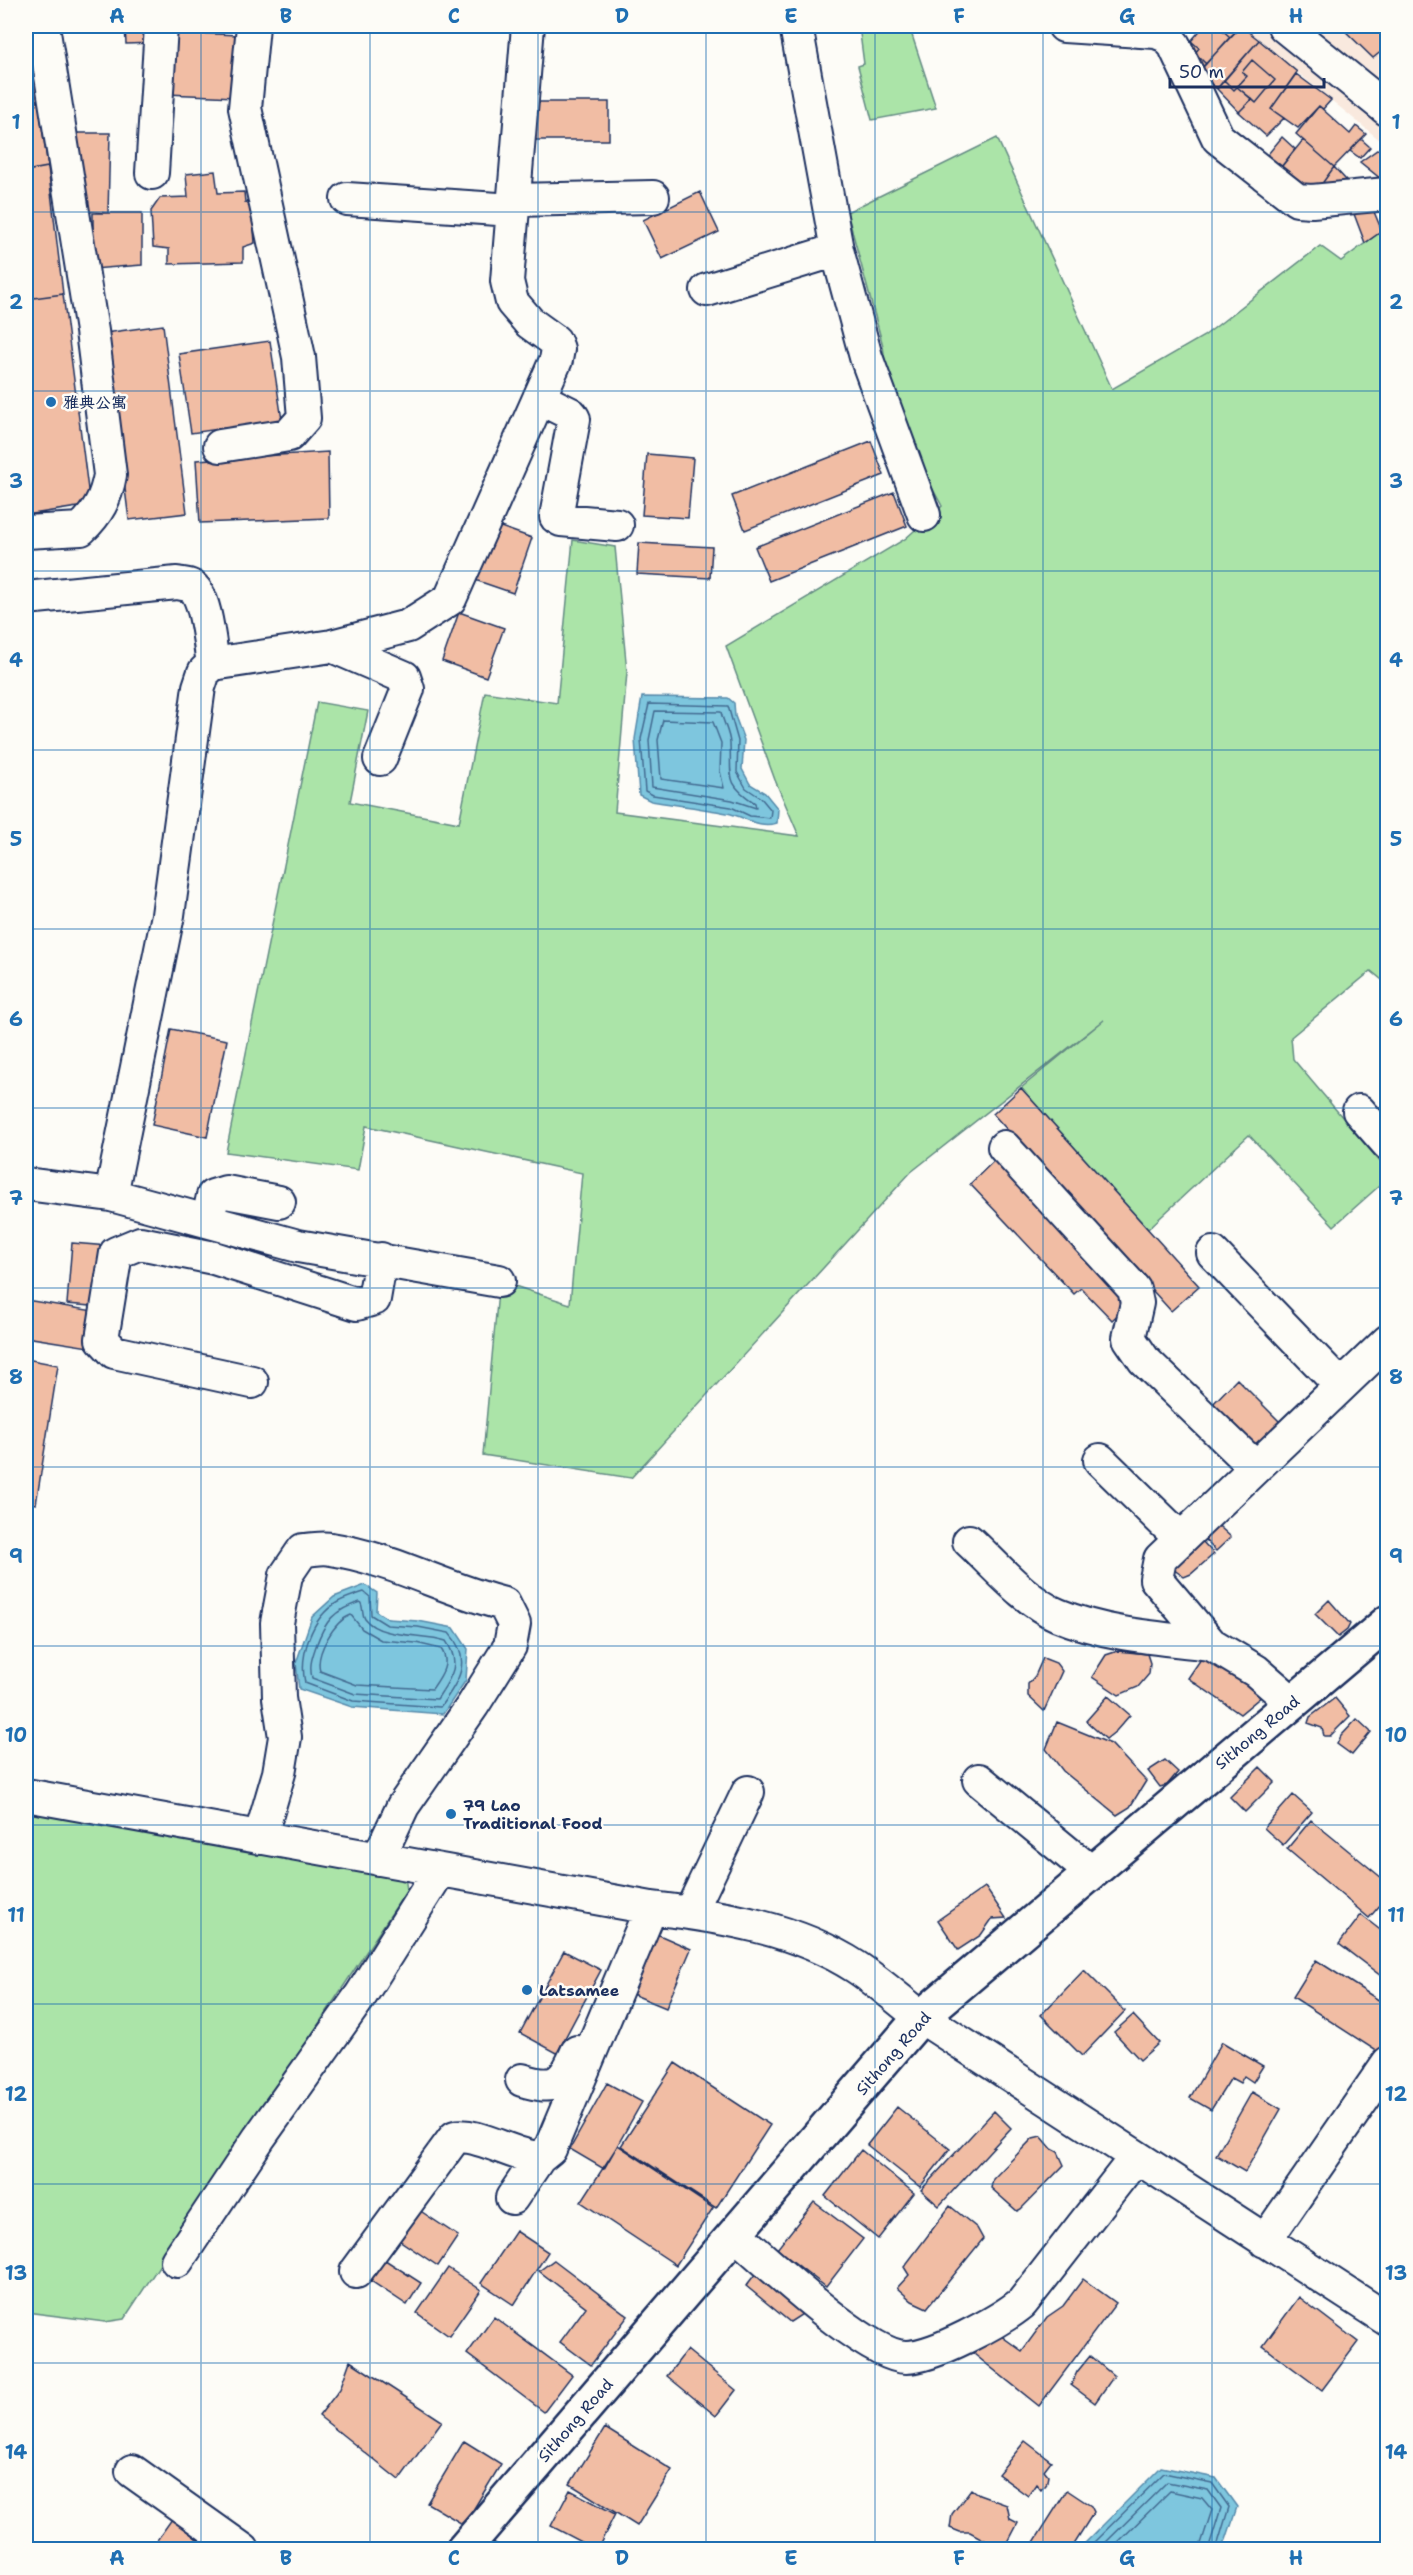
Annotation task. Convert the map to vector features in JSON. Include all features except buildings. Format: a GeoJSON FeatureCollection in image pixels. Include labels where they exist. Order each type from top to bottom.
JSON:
{"type":"FeatureCollection","features":[{"type":"Feature","properties":{"kind":"main road","name":"Sithong Road"},"geometry":{"type":"LineString","coordinates":[[463,2550],[921,2018],[1388,1622]]}},
{"type":"Feature","properties":{"kind":"street"},"geometry":{"type":"LineString","coordinates":[[152,173],[161,26]]}},
{"type":"Feature","properties":{"kind":"street"},"geometry":{"type":"LineString","coordinates":[[220,446],[289,435],[304,418],[299,357],[245,108],[253,26]]}},
{"type":"Feature","properties":{"kind":"street"},"geometry":{"type":"LineString","coordinates":[[111,1195],[168,915],[199,687],[204,672],[213,664],[332,646],[408,626],[450,599],[556,360],[558,349],[555,341],[530,323],[512,302],[507,281],[528,26]]}},
{"type":"Feature","properties":{"kind":"street"},"geometry":{"type":"LineString","coordinates":[[796,26],[837,250],[866,357],[924,515]]}},
{"type":"Feature","properties":{"kind":"street"},"geometry":{"type":"LineString","coordinates":[[1064,26],[1156,32],[1166,36],[1174,45],[1218,138],[1297,200],[1298,209],[1387,194]]}},
{"type":"Feature","properties":{"kind":"street"},"geometry":{"type":"LineString","coordinates":[[1284,26],[1388,110]]}},
{"type":"Feature","properties":{"kind":"street"},"geometry":{"type":"LineString","coordinates":[[26,532],[81,529],[96,515],[107,492],[110,475],[92,331],[38,38]]}},
{"type":"Feature","properties":{"kind":"street"},"geometry":{"type":"LineString","coordinates":[[346,199],[513,205],[653,197]]}},
{"type":"Feature","properties":{"kind":"street"},"geometry":{"type":"LineString","coordinates":[[707,290],[837,250]]}},
{"type":"Feature","properties":{"kind":"street"},"geometry":{"type":"LineString","coordinates":[[539,398],[571,414],[574,419],[556,516],[561,520],[617,525]]}},
{"type":"Feature","properties":{"kind":"street"},"geometry":{"type":"LineString","coordinates":[[26,598],[177,583],[190,586],[197,591],[202,603],[213,664]]}},
{"type":"Feature","properties":{"kind":"street"},"geometry":{"type":"LineString","coordinates":[[332,646],[404,677],[408,690],[380,759]]}},
{"type":"Feature","properties":{"kind":"street"},"geometry":{"type":"LineString","coordinates":[[1359,1111],[1388,1144]]}},
{"type":"Feature","properties":{"kind":"street"},"geometry":{"type":"LineString","coordinates":[[1004,1147],[1134,1289],[1137,1303],[1129,1338],[1144,1360],[1255,1467]]}},
{"type":"Feature","properties":{"kind":"street"},"geometry":{"type":"LineString","coordinates":[[26,1184],[111,1195],[208,1219],[298,1246],[499,1281]]}},
{"type":"Feature","properties":{"kind":"street"},"geometry":{"type":"LineString","coordinates":[[208,1219],[213,1196],[226,1192],[279,1202]]}},
{"type":"Feature","properties":{"kind":"street"},"geometry":{"type":"LineString","coordinates":[[252,1382],[114,1352],[102,1340],[116,1253],[140,1243],[214,1258],[357,1304],[374,1299],[381,1259]]}},
{"type":"Feature","properties":{"kind":"street"},"geometry":{"type":"LineString","coordinates":[[1213,1253],[1340,1385]]}},
{"type":"Feature","properties":{"kind":"street"},"geometry":{"type":"LineString","coordinates":[[1292,1702],[1256,1671],[1211,1644],[1156,1579],[1160,1559],[1388,1341]]}},
{"type":"Feature","properties":{"kind":"street"},"geometry":{"type":"LineString","coordinates":[[1100,1460],[1180,1538]]}},
{"type":"Feature","properties":{"kind":"street"},"geometry":{"type":"LineString","coordinates":[[969,1541],[1026,1594],[1056,1614],[1123,1634],[1211,1644]]}},
{"type":"Feature","properties":{"kind":"street"},"geometry":{"type":"LineString","coordinates":[[260,1838],[279,1773],[285,1737],[279,1698],[277,1623],[286,1575],[303,1550],[330,1548],[380,1562],[471,1596],[504,1604],[514,1624],[510,1646],[473,1705],[403,1806],[378,1859]]}},
{"type":"Feature","properties":{"kind":"street"},"geometry":{"type":"LineString","coordinates":[[979,1780],[1091,1872]]}},
{"type":"Feature","properties":{"kind":"street"},"geometry":{"type":"LineString","coordinates":[[690,1912],[748,1792]]}},
{"type":"Feature","properties":{"kind":"street"},"geometry":{"type":"LineString","coordinates":[[26,1795],[639,1906],[690,1912],[763,1928],[808,1942],[855,1967],[921,2018],[1388,2320]]}},
{"type":"Feature","properties":{"kind":"street"},"geometry":{"type":"LineString","coordinates":[[177,2261],[259,2138],[362,1995],[440,1870]]}},
{"type":"Feature","properties":{"kind":"street"},"geometry":{"type":"LineString","coordinates":[[522,2080],[543,2086],[554,2085],[561,2080],[575,2057],[639,1906]]}},
{"type":"Feature","properties":{"kind":"street"},"geometry":{"type":"LineString","coordinates":[[512,2199],[539,2158],[550,2149],[639,1906]]}},
{"type":"Feature","properties":{"kind":"street"},"geometry":{"type":"LineString","coordinates":[[1265,2241],[1388,2063]]}},
{"type":"Feature","properties":{"kind":"street"},"geometry":{"type":"LineString","coordinates":[[356,2272],[455,2137],[472,2137],[523,2157],[539,2158]]}},
{"type":"Feature","properties":{"kind":"street"},"geometry":{"type":"LineString","coordinates":[[736,2235],[842,2326],[890,2354],[907,2357],[928,2352],[1003,2319],[1022,2303],[1136,2157]]}},
{"type":"Feature","properties":{"kind":"street"},"geometry":{"type":"LineString","coordinates":[[132,2471],[243,2550]]}},
{"type":"Feature","properties":{"kind":"shaded area"},"geometry":{"type":"Polygon","coordinates":[[[1241,26],[1387,26],[1387,146],[1297,72],[1241,26]]]}},
{"type":"Feature","properties":{"kind":"green space"},"geometry":{"type":"Polygon","coordinates":[[[859,26],[909,26],[936,108],[872,120],[858,66],[864,64],[859,26]]]}},
{"type":"Feature","properties":{"kind":"green space"},"geometry":{"type":"Polygon","coordinates":[[[997,138],[1112,389],[1204,336],[1320,246],[1341,261],[1387,227],[1387,984],[1371,971],[1291,1037],[1293,1059],[1387,1170],[1387,1179],[1334,1226],[1249,1135],[1148,1229],[1021,1088],[1104,1020],[911,1172],[631,1478],[483,1455],[499,1281],[570,1304],[582,1173],[366,1126],[358,1170],[226,1152],[317,702],[368,711],[350,802],[459,823],[485,692],[557,703],[573,540],[615,547],[627,672],[615,812],[799,836],[775,780],[726,646],[905,539],[942,506],[892,414],[883,346],[847,212],[997,138]]]}},
{"type":"Feature","properties":{"kind":"green space"},"geometry":{"type":"Polygon","coordinates":[[[26,1812],[405,1877],[407,1890],[124,2319],[105,2322],[26,2312],[26,1812]]]}},
{"type":"Feature","properties":{"kind":"water"},"geometry":{"type":"Polygon","coordinates":[[[642,697],[728,698],[734,703],[735,716],[744,740],[742,769],[750,784],[765,793],[778,809],[777,823],[757,823],[727,813],[651,801],[639,795],[635,739],[642,697]]]}},
{"type":"Feature","properties":{"kind":"water"},"geometry":{"type":"Polygon","coordinates":[[[365,1585],[377,1593],[376,1611],[388,1619],[418,1621],[454,1628],[468,1649],[466,1680],[443,1714],[352,1707],[299,1689],[296,1663],[312,1617],[334,1597],[365,1585]]]}},
{"type":"Feature","properties":{"kind":"water"},"geometry":{"type":"Polygon","coordinates":[[[1161,2467],[1216,2478],[1237,2507],[1226,2540],[1220,2549],[1084,2549],[1085,2543],[1161,2467]]]}},
{"type":"Feature","properties":{"kind":"place","name":"雅典公寓"},"geometry":{"type":"Point","coordinates":[51,402]}},
{"type":"Feature","properties":{"kind":"place","name":"79 Lao Traditional Food"},"geometry":{"type":"Point","coordinates":[451,1814]}},
{"type":"Feature","properties":{"kind":"place","name":"Latsamee"},"geometry":{"type":"Point","coordinates":[527,1990]}}]}
